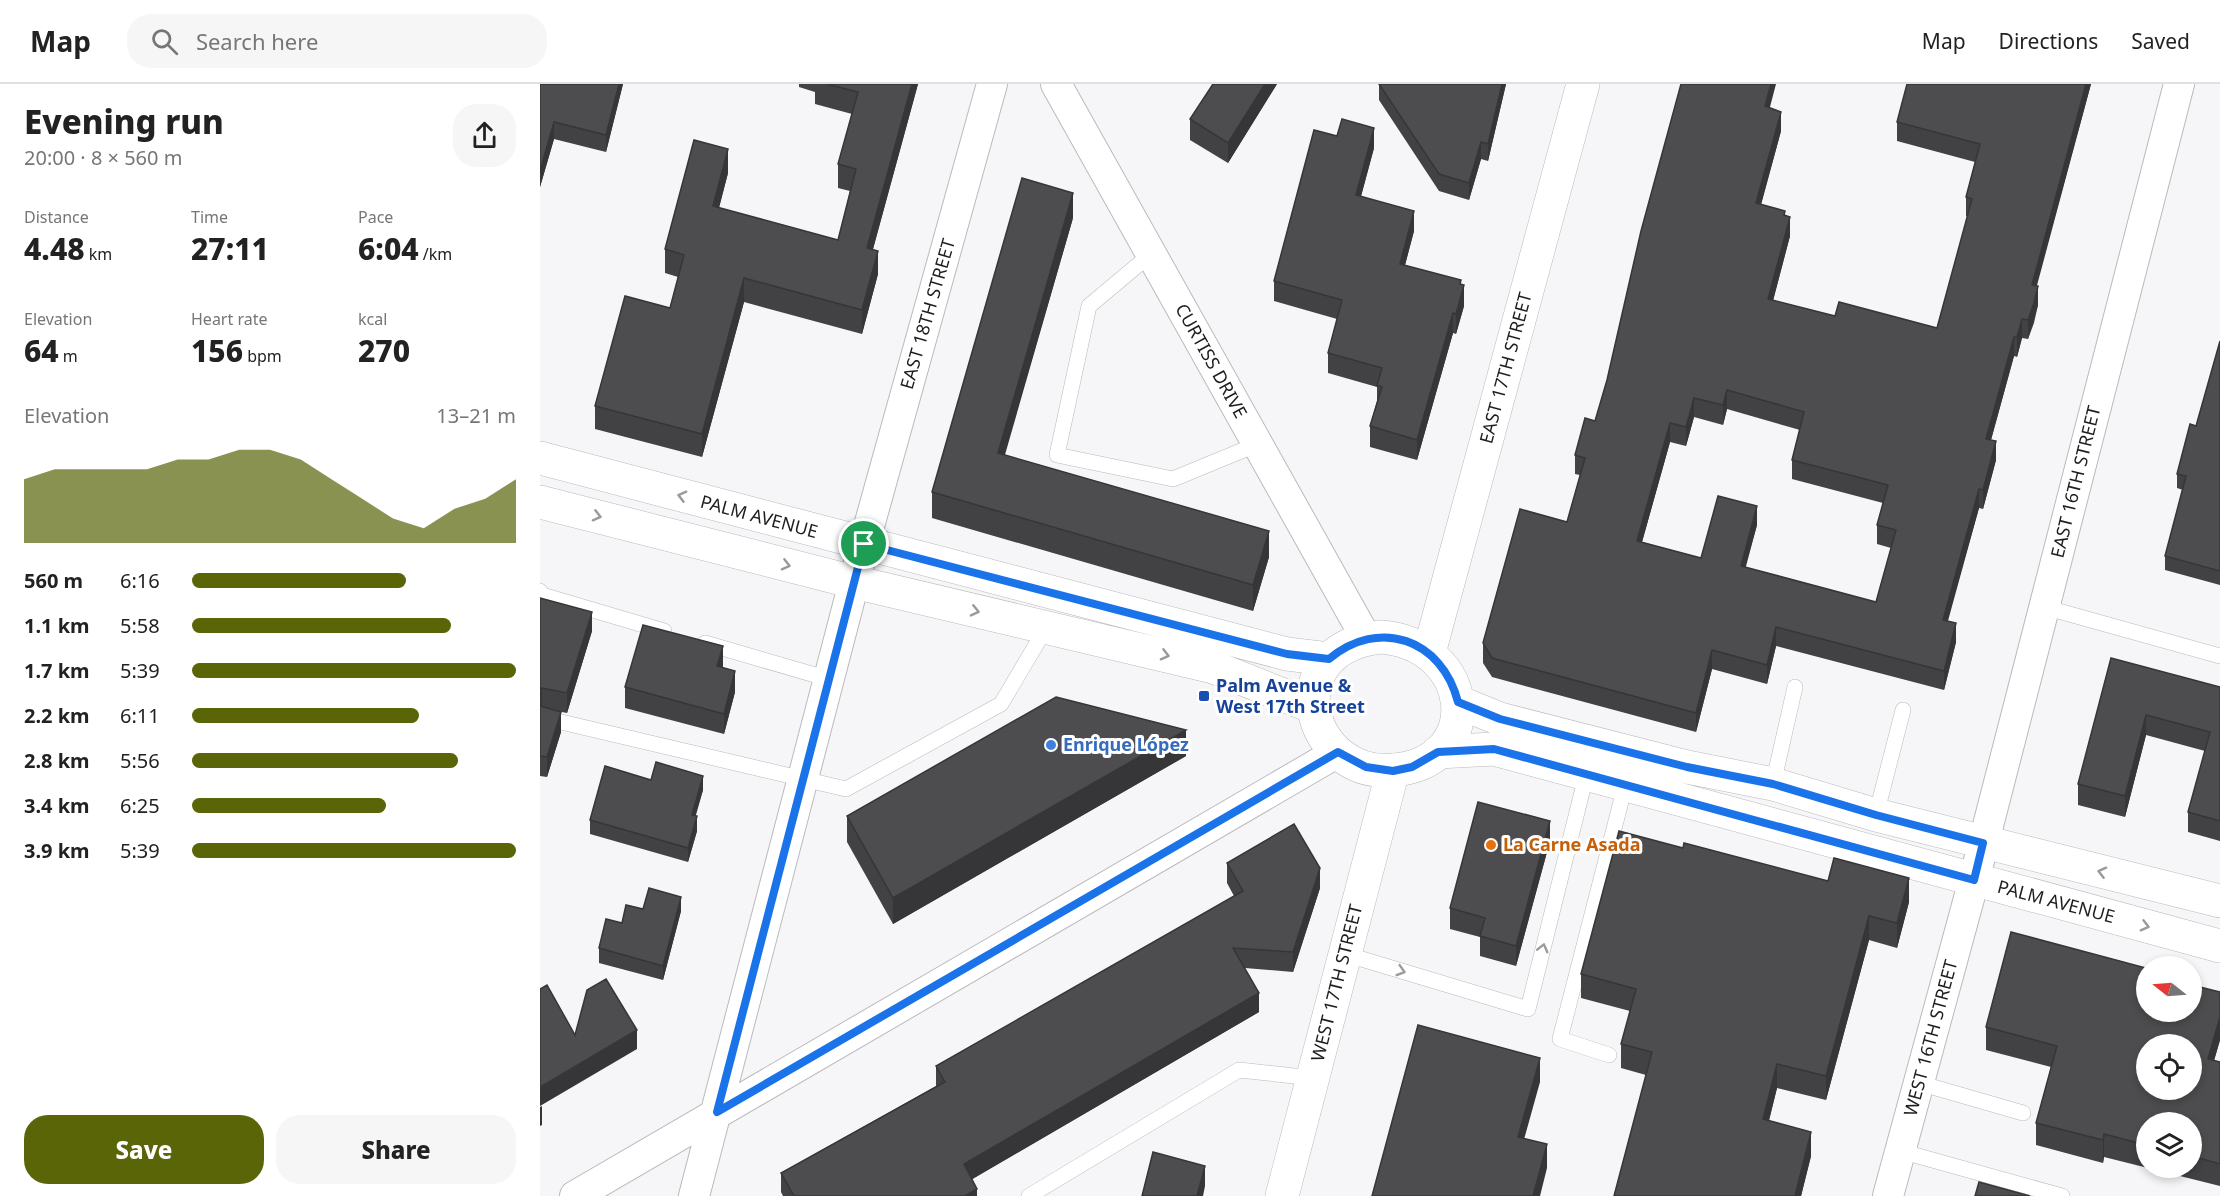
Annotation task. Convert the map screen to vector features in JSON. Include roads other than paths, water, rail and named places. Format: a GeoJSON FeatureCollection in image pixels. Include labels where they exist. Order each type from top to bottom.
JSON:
{"type":"FeatureCollection","features":[{"type":"Feature","properties":{"kind":"main road","name":"EAST 17TH STREET"},"geometry":{"type":"LineString","coordinates":[[1429,653],[1583,84]]}},
{"type":"Feature","properties":{"kind":"main road","name":"PALM AVENUE"},"geometry":{"type":"LineString","coordinates":[[540,458],[1287,654],[1329,659]]}},
{"type":"Feature","properties":{"kind":"main road"},"geometry":{"type":"LineString","coordinates":[[540,502],[854,582],[1213,667],[1313,707]]}},
{"type":"Feature","properties":{"kind":"main road"},"geometry":{"type":"LineString","coordinates":[[1366,638],[1394,638],[1411,642],[1429,653],[1443,666],[1453,684],[1458,702],[1456,722],[1450,737],[1438,752],[1412,767],[1393,771],[1366,767],[1338,752],[1323,735],[1313,707],[1315,684],[1329,659],[1347,645],[1366,638]]}},
{"type":"Feature","properties":{"kind":"main road"},"geometry":{"type":"LineString","coordinates":[[1458,702],[1511,722],[1687,767],[1773,784],[1876,815],[2220,901]]}},
{"type":"Feature","properties":{"kind":"main road","name":"PALM AVENUE"},"geometry":{"type":"LineString","coordinates":[[1438,752],[1494,749],[1586,776],[2220,946]]}},
{"type":"Feature","properties":{"kind":"main road","name":"WEST 17TH STREET"},"geometry":{"type":"LineString","coordinates":[[1282,1196],[1393,771]]}},
{"type":"Feature","properties":{"kind":"street","name":"EAST 18TH STREET"},"geometry":{"type":"LineString","coordinates":[[694,1196],[864,544],[993,84]]}},
{"type":"Feature","properties":{"kind":"street","name":"CURTISS DRIVE"},"geometry":{"type":"LineString","coordinates":[[1056,84],[1366,638]]}},
{"type":"Feature","properties":{"kind":"street","name":"EAST 16TH STREET"},"geometry":{"type":"LineString","coordinates":[[1974,880],[2179,84]]}},
{"type":"Feature","properties":{"kind":"street"},"geometry":{"type":"LineString","coordinates":[[575,1196],[1338,752]]}},
{"type":"Feature","properties":{"kind":"street","name":"WEST 16TH STREET"},"geometry":{"type":"LineString","coordinates":[[1888,1196],[1974,880]]}},
{"type":"Feature","properties":{"kind":"lane"},"geometry":{"type":"LineString","coordinates":[[1151,254],[1089,306],[1057,455],[1173,479],[1258,444]]}},
{"type":"Feature","properties":{"kind":"lane"},"geometry":{"type":"LineString","coordinates":[[540,591],[542,595],[829,679]]}},
{"type":"Feature","properties":{"kind":"lane"},"geometry":{"type":"LineString","coordinates":[[2044,607],[2220,656]]}},
{"type":"Feature","properties":{"kind":"lane"},"geometry":{"type":"LineString","coordinates":[[540,717],[846,789],[1001,704],[1046,628]]}},
{"type":"Feature","properties":{"kind":"lane"},"geometry":{"type":"LineString","coordinates":[[1773,784],[1795,687]]}},
{"type":"Feature","properties":{"kind":"lane"},"geometry":{"type":"LineString","coordinates":[[1876,815],[1903,710]]}},
{"type":"Feature","properties":{"kind":"lane"},"geometry":{"type":"LineString","coordinates":[[1345,954],[1527,1009],[1586,776]]}},
{"type":"Feature","properties":{"kind":"lane"},"geometry":{"type":"LineString","coordinates":[[1609,1055],[1560,1040],[1625,786]]}},
{"type":"Feature","properties":{"kind":"lane"},"geometry":{"type":"LineString","coordinates":[[1029,1196],[1239,1070],[1313,1078]]}},
{"type":"Feature","properties":{"kind":"lane"},"geometry":{"type":"LineString","coordinates":[[1919,1083],[2023,1113]]}},
{"type":"Feature","properties":{"kind":"lane"},"geometry":{"type":"LineString","coordinates":[[1900,1151],[2062,1196]]}},
{"type":"Feature","properties":{"kind":"place","name":"Palm Avenue & West 17th Street"},"geometry":{"type":"Point","coordinates":[1204,696]}},
{"type":"Feature","properties":{"kind":"place","name":"Enrique López"},"geometry":{"type":"Point","coordinates":[1051,745]}},
{"type":"Feature","properties":{"kind":"place","name":"La Carne Asada"},"geometry":{"type":"Point","coordinates":[1491,845]}}]}
